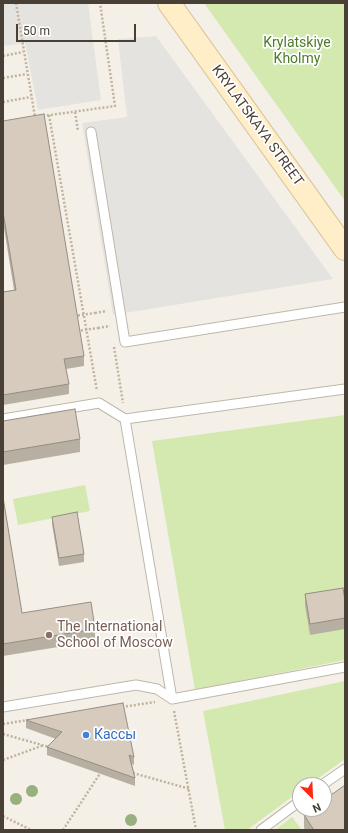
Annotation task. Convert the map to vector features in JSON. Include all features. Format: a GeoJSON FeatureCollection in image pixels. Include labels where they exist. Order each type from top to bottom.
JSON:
{"type":"FeatureCollection","features":[{"type":"Feature","properties":{"kind":"main road","name":"KRYLATSKAYA STREET"},"geometry":{"type":"LineString","coordinates":[[169,3],[345,249]]}},
{"type":"Feature","properties":{"kind":"lane"},"geometry":{"type":"LineString","coordinates":[[91,132],[125,342],[345,307]]}},
{"type":"Feature","properties":{"kind":"lane"},"geometry":{"type":"LineString","coordinates":[[3,419],[99,403],[126,419],[345,389]]}},
{"type":"Feature","properties":{"kind":"lane"},"geometry":{"type":"LineString","coordinates":[[126,419],[172,699]]}},
{"type":"Feature","properties":{"kind":"lane"},"geometry":{"type":"LineString","coordinates":[[3,707],[136,685],[157,689],[172,699],[345,666]]}},
{"type":"Feature","properties":{"kind":"lane"},"geometry":{"type":"LineString","coordinates":[[332,778],[345,768]]}},
{"type":"Feature","properties":{"kind":"lane"},"geometry":{"type":"LineString","coordinates":[[261,830],[292,807]]}},
{"type":"Feature","properties":{"kind":"path"},"geometry":{"type":"LineString","coordinates":[[16,3],[35,118],[115,106],[100,3]]}},
{"type":"Feature","properties":{"kind":"path"},"geometry":{"type":"LineString","coordinates":[[3,56],[23,52]]}},
{"type":"Feature","properties":{"kind":"path"},"geometry":{"type":"LineString","coordinates":[[3,78],[27,74]]}},
{"type":"Feature","properties":{"kind":"path"},"geometry":{"type":"LineString","coordinates":[[3,102],[31,97]]}},
{"type":"Feature","properties":{"kind":"path"},"geometry":{"type":"LineString","coordinates":[[49,115],[99,403]]}},
{"type":"Feature","properties":{"kind":"path"},"geometry":{"type":"LineString","coordinates":[[70,317],[108,311]]}},
{"type":"Feature","properties":{"kind":"path"},"geometry":{"type":"LineString","coordinates":[[73,332],[110,326]]}},
{"type":"Feature","properties":{"kind":"path"},"geometry":{"type":"LineString","coordinates":[[117,369],[126,419]]}},
{"type":"Feature","properties":{"kind":"path"},"geometry":{"type":"LineString","coordinates":[[118,707],[172,699],[190,789],[196,830]]}},
{"type":"Feature","properties":{"kind":"path"},"geometry":{"type":"LineString","coordinates":[[3,724],[34,720]]}},
{"type":"Feature","properties":{"kind":"path"},"geometry":{"type":"LineString","coordinates":[[3,734],[52,747]]}},
{"type":"Feature","properties":{"kind":"path"},"geometry":{"type":"LineString","coordinates":[[3,760],[45,745]]}},
{"type":"Feature","properties":{"kind":"path"},"geometry":{"type":"LineString","coordinates":[[63,830],[102,771]]}},
{"type":"Feature","properties":{"kind":"path"},"geometry":{"type":"LineString","coordinates":[[129,772],[190,789]]}},
{"type":"Feature","properties":{"kind":"path"},"geometry":{"type":"LineString","coordinates":[[3,816],[31,830]]}},
{"type":"Feature","properties":{"kind":"green space","name":"Krylatskiye Kholmy"},"geometry":{"type":"Polygon","coordinates":[[[204,3],[345,3],[345,201],[204,3]]]}},
{"type":"Feature","properties":{"kind":"green space"},"geometry":{"type":"Polygon","coordinates":[[[345,415],[345,660],[195,690],[152,441],[345,415]]]}},
{"type":"Feature","properties":{"kind":"green space"},"geometry":{"type":"Polygon","coordinates":[[[85,485],[90,511],[18,525],[13,499],[85,485]]]}},
{"type":"Feature","properties":{"kind":"green space"},"geometry":{"type":"Polygon","coordinates":[[[345,681],[345,759],[320,777],[292,777],[292,797],[247,830],[225,830],[203,711],[345,681]]]}},
{"type":"Feature","properties":{"kind":"green space"},"geometry":{"type":"Polygon","coordinates":[[[292,817],[302,830],[275,830],[292,817]]]}},
{"type":"Feature","properties":{"kind":"shaded area"},"geometry":{"type":"Polygon","coordinates":[[[3,3],[88,3],[101,100],[38,110],[25,43],[3,46],[3,3]]]}},
{"type":"Feature","properties":{"kind":"shaded area"},"geometry":{"type":"Polygon","coordinates":[[[156,36],[333,279],[113,315],[82,123],[127,117],[118,39],[156,36]]]}},
{"type":"Feature","properties":{"kind":"building"},"geometry":{"type":"Polygon","coordinates":[[[44,114],[84,356],[64,359],[69,384],[3,395],[3,292],[16,290],[3,212],[3,121],[44,114]]]}},
{"type":"Feature","properties":{"kind":"building"},"geometry":{"type":"Polygon","coordinates":[[[75,409],[80,439],[3,452],[3,421],[75,409]]]}},
{"type":"Feature","properties":{"kind":"building"},"geometry":{"type":"Polygon","coordinates":[[[3,497],[22,613],[91,602],[95,629],[3,644],[3,497]]]}},
{"type":"Feature","properties":{"kind":"building"},"geometry":{"type":"Polygon","coordinates":[[[77,512],[84,554],[59,558],[52,517],[77,512]]]}},
{"type":"Feature","properties":{"kind":"building"},"geometry":{"type":"Polygon","coordinates":[[[343,588],[345,618],[310,624],[305,594],[343,588]]]}},
{"type":"Feature","properties":{"kind":"building"},"geometry":{"type":"Polygon","coordinates":[[[123,703],[134,757],[129,755],[135,778],[47,747],[62,732],[26,720],[123,703]]]}},
{"type":"Feature","properties":{"kind":"building"},"geometry":{"type":"Polygon","coordinates":[[[345,785],[345,830],[314,830],[305,817],[332,817],[332,794],[345,785]]]}},
{"type":"Feature","properties":{"kind":"place","name":"The International School of Moscow"},"geometry":{"type":"Point","coordinates":[49,635]}},
{"type":"Feature","properties":{"kind":"place","name":"Кассы"},"geometry":{"type":"Point","coordinates":[86,735]}}]}
